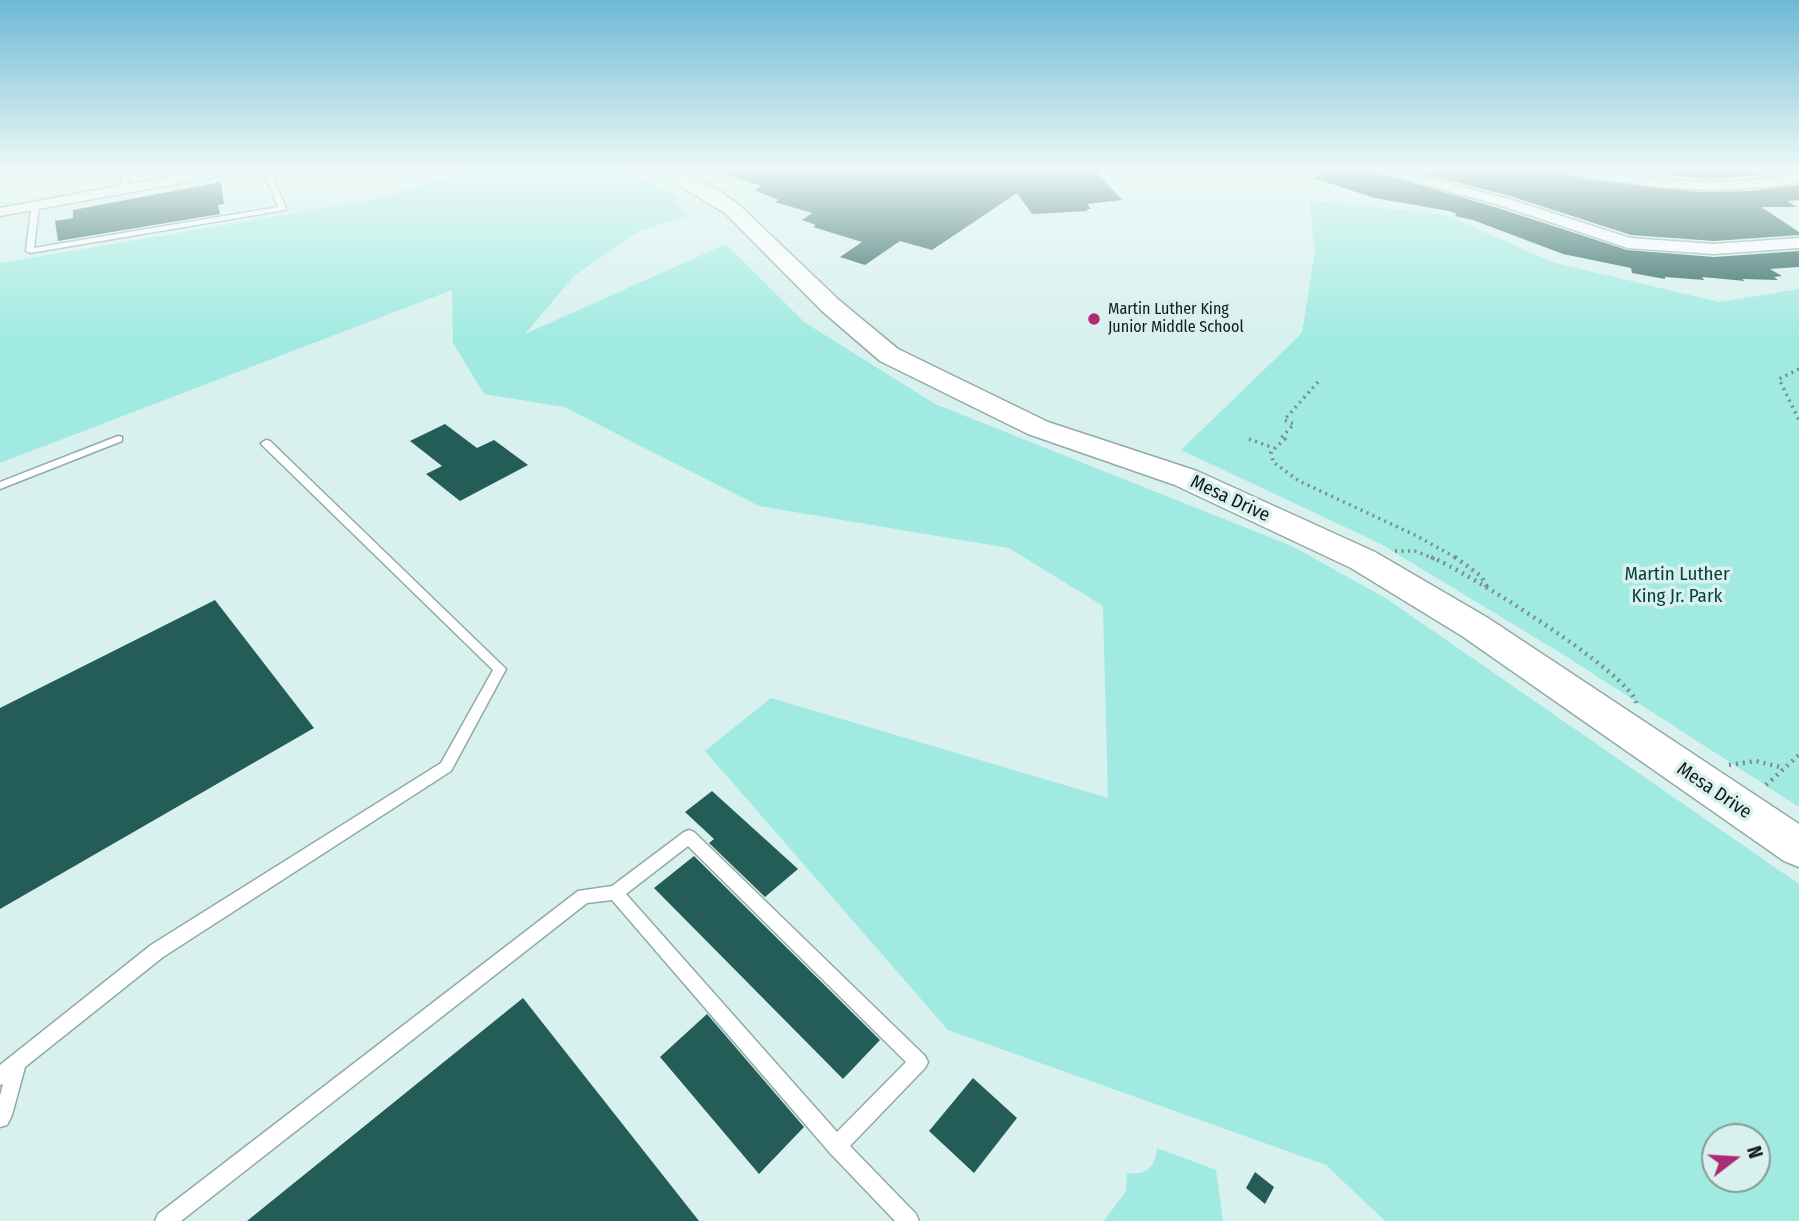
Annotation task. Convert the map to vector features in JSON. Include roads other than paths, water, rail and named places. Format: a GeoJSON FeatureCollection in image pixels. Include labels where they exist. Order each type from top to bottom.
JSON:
{"type":"FeatureCollection","features":[{"type":"Feature","properties":{"kind":"main road","name":"Mesa Drive"},"geometry":{"type":"LineString","coordinates":[[748,225],[831,306],[889,355],[1038,428],[1186,478],[1363,560],[1475,627],[1799,848]]}},
{"type":"Feature","properties":{"kind":"street"},"geometry":{"type":"LineString","coordinates":[[1574,225],[1628,243],[1714,248],[1799,243]]}},
{"type":"Feature","properties":{"kind":"lane"},"geometry":{"type":"LineString","coordinates":[[32,225],[30,251],[182,225]]}},
{"type":"Feature","properties":{"kind":"lane"},"geometry":{"type":"LineString","coordinates":[[0,486],[118,439]]}},
{"type":"Feature","properties":{"kind":"lane"},"geometry":{"type":"LineString","coordinates":[[0,1076],[157,951],[446,767],[499,669],[266,443]]}},
{"type":"Feature","properties":{"kind":"lane"},"geometry":{"type":"LineString","coordinates":[[164,1221],[583,895],[615,893],[689,837],[919,1062],[837,1146]]}},
{"type":"Feature","properties":{"kind":"lane"},"geometry":{"type":"LineString","coordinates":[[615,893],[837,1146],[909,1221]]}},
{"type":"Feature","properties":{"kind":"lane"},"geometry":{"type":"LineString","coordinates":[[0,1118],[6,1109],[17,1064]]}},
{"type":"Feature","properties":{"kind":"place","name":"Martin Luther King Junior Middle School"},"geometry":{"type":"Point","coordinates":[1094,319]}},
{"type":"Feature","properties":{"kind":"park label","name":"Martin Luther King Jr. Park"},"geometry":{"type":"Point","coordinates":[1677,586]}}]}
